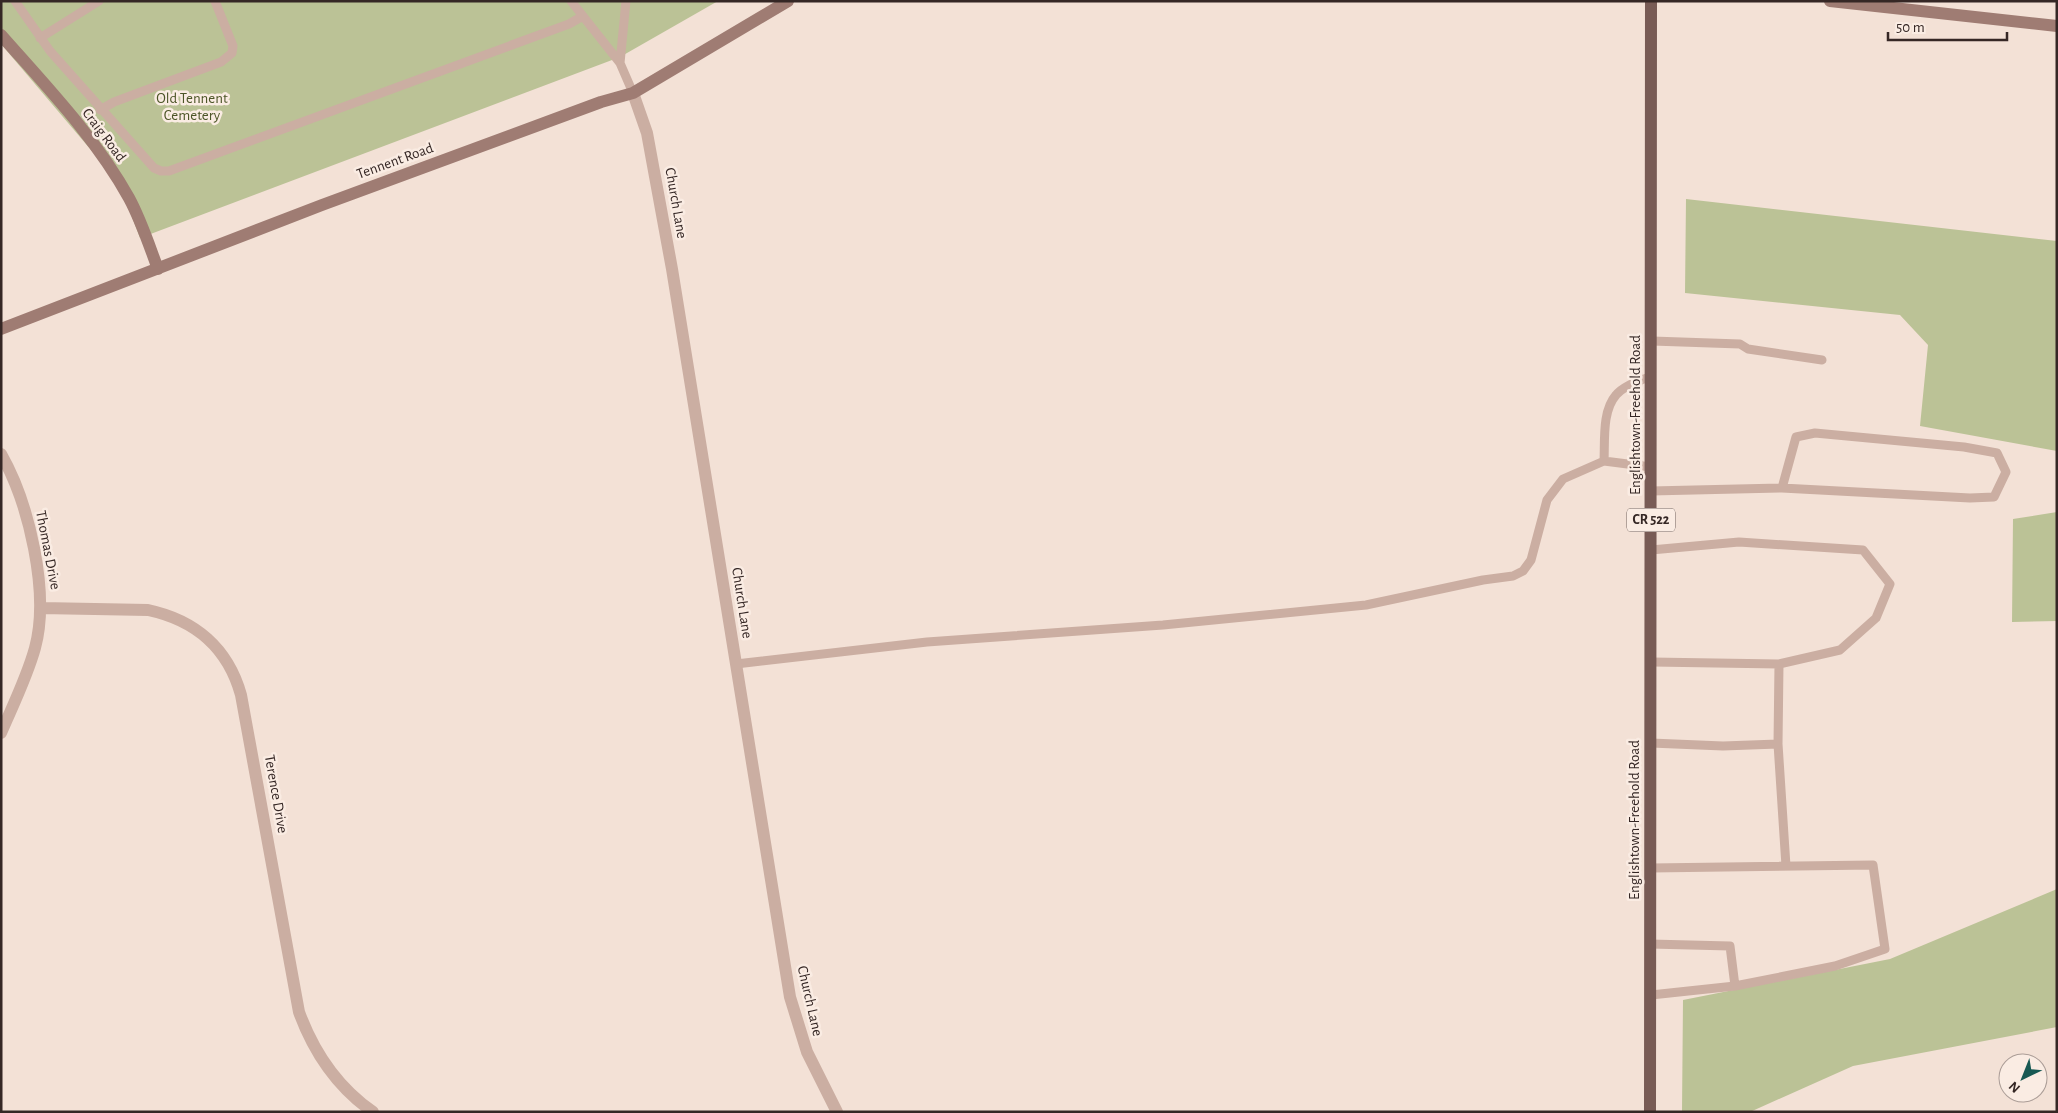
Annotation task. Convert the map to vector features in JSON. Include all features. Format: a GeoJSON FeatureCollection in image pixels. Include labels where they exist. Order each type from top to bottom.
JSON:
{"type":"FeatureCollection","features":[{"type":"Feature","properties":{"kind":"main road","name":"Englishtown-Freehold Road"},"geometry":{"type":"LineString","coordinates":[[1650,1112],[1652,662],[1651,1]]}},
{"type":"Feature","properties":{"kind":"street","name":"Tennent Road"},"geometry":{"type":"LineString","coordinates":[[1,329],[331,201],[600,102],[633,93],[788,1]]}},
{"type":"Feature","properties":{"kind":"street"},"geometry":{"type":"LineString","coordinates":[[1830,1],[2057,26]]}},
{"type":"Feature","properties":{"kind":"street","name":"Craig Road"},"geometry":{"type":"LineString","coordinates":[[1,35],[85,134],[118,181],[140,221],[158,269]]}},
{"type":"Feature","properties":{"kind":"street","name":"Church Lane"},"geometry":{"type":"LineString","coordinates":[[633,93],[649,143],[672,269],[790,997],[797,1025],[807,1052],[837,1112]]}},
{"type":"Feature","properties":{"kind":"street","name":"Thomas Drive"},"geometry":{"type":"LineString","coordinates":[[1,442],[3,456],[20,498],[30,530],[38,570],[41,608],[35,647],[1,733]]}},
{"type":"Feature","properties":{"kind":"street","name":"Terence Drive"},"geometry":{"type":"LineString","coordinates":[[41,608],[148,610],[159,612],[188,623],[204,634],[223,655],[234,674],[241,695],[299,1012],[312,1043],[331,1073],[344,1088],[373,1112]]}},
{"type":"Feature","properties":{"kind":"lane"},"geometry":{"type":"LineString","coordinates":[[15,1],[40,38],[100,110],[154,168],[161,171],[169,171],[560,27],[583,16]]}},
{"type":"Feature","properties":{"kind":"lane"},"geometry":{"type":"LineString","coordinates":[[40,38],[99,1]]}},
{"type":"Feature","properties":{"kind":"lane"},"geometry":{"type":"LineString","coordinates":[[100,110],[114,102],[221,62],[232,53],[233,46],[215,1]]}},
{"type":"Feature","properties":{"kind":"lane"},"geometry":{"type":"LineString","coordinates":[[571,1],[620,63],[633,93]]}},
{"type":"Feature","properties":{"kind":"lane"},"geometry":{"type":"LineString","coordinates":[[620,63],[626,1]]}},
{"type":"Feature","properties":{"kind":"lane"},"geometry":{"type":"LineString","coordinates":[[1652,341],[1740,344],[1748,349],[1822,360]]}},
{"type":"Feature","properties":{"kind":"lane"},"geometry":{"type":"LineString","coordinates":[[1604,461],[1607,416],[1616,395],[1629,386],[1652,376]]}},
{"type":"Feature","properties":{"kind":"lane"},"geometry":{"type":"LineString","coordinates":[[1651,490],[1782,488],[1970,498],[1994,497],[2006,472],[1996,453],[1964,447],[1815,433],[1796,437],[1782,488]]}},
{"type":"Feature","properties":{"kind":"lane"},"geometry":{"type":"LineString","coordinates":[[736,664],[928,642],[1153,625],[1366,604],[1483,580],[1513,576],[1523,571],[1531,560],[1547,500],[1563,479],[1604,461],[1651,468]]}},
{"type":"Feature","properties":{"kind":"lane"},"geometry":{"type":"LineString","coordinates":[[1651,550],[1739,542],[1863,550],[1890,584],[1876,618],[1840,650],[1779,664],[1652,662]]}},
{"type":"Feature","properties":{"kind":"lane"},"geometry":{"type":"LineString","coordinates":[[1779,664],[1778,744],[1786,866]]}},
{"type":"Feature","properties":{"kind":"lane"},"geometry":{"type":"LineString","coordinates":[[1651,743],[1722,746],[1778,744]]}},
{"type":"Feature","properties":{"kind":"lane"},"geometry":{"type":"LineString","coordinates":[[1650,868],[1874,864],[1884,949],[1835,966],[1735,986],[1651,995]]}},
{"type":"Feature","properties":{"kind":"lane"},"geometry":{"type":"LineString","coordinates":[[1650,944],[1730,946],[1735,986]]}},
{"type":"Feature","properties":{"kind":"green space","name":"Old Tennent Cemetery"},"geometry":{"type":"Polygon","coordinates":[[[1,1],[718,1],[620,57],[140,238],[119,183],[1,44],[1,1]]]}},
{"type":"Feature","properties":{"kind":"green space"},"geometry":{"type":"Polygon","coordinates":[[[1686,199],[2057,241],[2057,451],[1920,426],[1928,345],[1900,315],[1685,293],[1686,199]]]}},
{"type":"Feature","properties":{"kind":"green space"},"geometry":{"type":"Polygon","coordinates":[[[2057,512],[2057,621],[2012,622],[2013,519],[2057,512]]]}},
{"type":"Feature","properties":{"kind":"green space"},"geometry":{"type":"Polygon","coordinates":[[[2057,889],[2057,1027],[1853,1066],[1750,1112],[1682,1111],[1683,1000],[1890,959],[2057,889]]]}}]}
